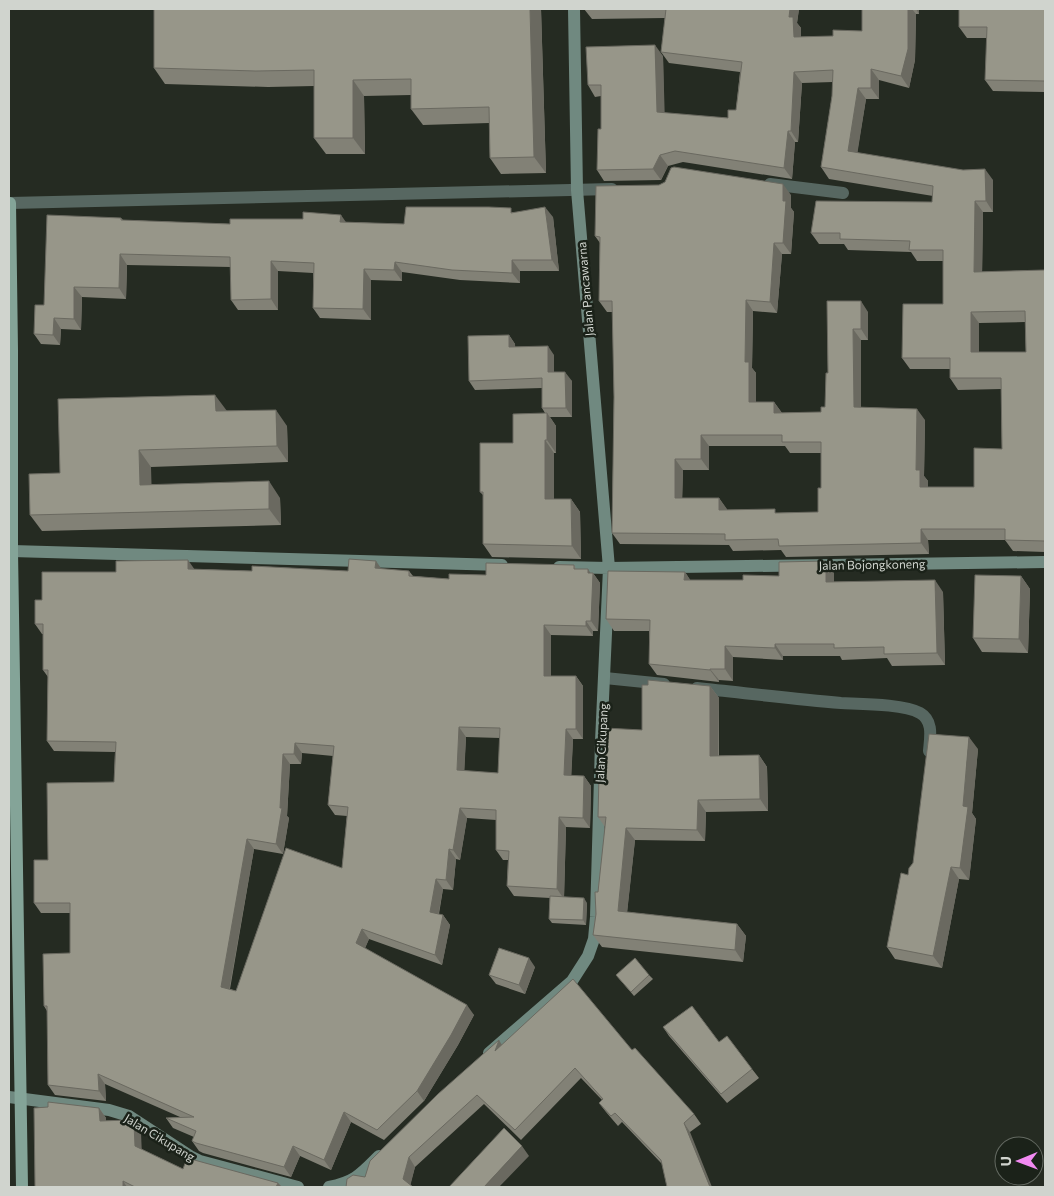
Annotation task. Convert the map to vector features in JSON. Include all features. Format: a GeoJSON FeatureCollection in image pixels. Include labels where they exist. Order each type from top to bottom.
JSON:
{"type":"FeatureCollection","features":[{"type":"Feature","properties":{"kind":"main road","name":"Jalan Pancawarna"},"geometry":{"type":"LineString","coordinates":[[574,9],[577,190],[609,568]]}},
{"type":"Feature","properties":{"kind":"main road"},"geometry":{"type":"LineString","coordinates":[[9,203],[15,1097],[22,1187]]}},
{"type":"Feature","properties":{"kind":"main road"},"geometry":{"type":"LineString","coordinates":[[10,551],[511,565]]}},
{"type":"Feature","properties":{"kind":"main road","name":"Jalan Bojongkoneng"},"geometry":{"type":"LineString","coordinates":[[550,566],[609,568],[1045,562]]}},
{"type":"Feature","properties":{"kind":"main road","name":"Jalan Cikupang"},"geometry":{"type":"LineString","coordinates":[[479,1061],[572,981],[588,956],[594,939],[609,568]]}},
{"type":"Feature","properties":{"kind":"main road","name":"Jalan Cikupang"},"geometry":{"type":"LineString","coordinates":[[15,1097],[109,1110],[129,1116],[200,1161],[298,1187]]}},
{"type":"Feature","properties":{"kind":"main road"},"geometry":{"type":"LineString","coordinates":[[328,1187],[347,1183],[362,1173],[390,1146]]}},
{"type":"Feature","properties":{"kind":"street"},"geometry":{"type":"LineString","coordinates":[[754,181],[780,186],[844,193]]}},
{"type":"Feature","properties":{"kind":"street"},"geometry":{"type":"LineString","coordinates":[[9,203],[624,188]]}},
{"type":"Feature","properties":{"kind":"street"},"geometry":{"type":"LineString","coordinates":[[605,678],[906,708],[921,713],[929,721],[931,733],[927,761]]}},
{"type":"Feature","properties":{"kind":"building"},"geometry":{"type":"Polygon","coordinates":[[[154,9],[530,9],[534,157],[490,158],[489,107],[411,109],[411,79],[353,80],[353,138],[314,138],[314,70],[256,71],[154,68],[154,9]]]}},
{"type":"Feature","properties":{"kind":"building"},"geometry":{"type":"Polygon","coordinates":[[[666,9],[790,9],[789,17],[793,17],[794,37],[833,36],[833,30],[862,31],[862,9],[908,9],[908,49],[901,76],[871,69],[871,88],[858,88],[848,151],[963,170],[985,169],[986,201],[975,201],[974,272],[1045,270],[1045,541],[1005,540],[1005,529],[921,529],[921,543],[779,546],[778,539],[725,540],[725,534],[612,533],[614,397],[612,301],[599,301],[600,237],[595,236],[596,186],[659,185],[665,182],[671,168],[674,167],[783,184],[783,201],[786,201],[783,243],[774,243],[770,302],[746,300],[745,362],[749,362],[749,402],[774,402],[774,413],[821,412],[821,407],[825,407],[826,373],[828,373],[827,301],[861,301],[861,329],[853,329],[854,407],[917,409],[916,470],[920,470],[920,487],[974,487],[974,448],[1002,449],[1001,378],[950,378],[950,358],[902,358],[903,304],[943,304],[943,250],[909,250],[910,241],[840,239],[840,233],[811,233],[816,201],[932,202],[933,186],[821,167],[832,96],[833,70],[794,72],[791,131],[788,131],[784,168],[675,151],[660,155],[653,169],[597,170],[598,129],[601,129],[601,85],[588,85],[586,47],[655,45],[657,112],[728,118],[728,110],[736,110],[742,62],[661,52],[666,9]],[[1025,311],[971,312],[971,352],[1026,352],[1025,311]],[[701,435],[701,459],[675,459],[675,498],[719,498],[719,510],[775,509],[775,513],[818,512],[818,488],[821,488],[821,442],[782,442],[782,435],[701,435]]]}},
{"type":"Feature","properties":{"kind":"building"},"geometry":{"type":"Polygon","coordinates":[[[959,9],[1045,9],[1045,81],[985,80],[987,27],[959,27],[959,9]]]}},
{"type":"Feature","properties":{"kind":"building"},"geometry":{"type":"Polygon","coordinates":[[[406,207],[511,208],[511,213],[545,207],[552,260],[512,260],[512,273],[452,270],[395,262],[394,270],[364,269],[363,309],[313,308],[314,263],[271,261],[271,299],[231,300],[230,257],[120,254],[119,288],[74,287],[74,319],[54,318],[53,335],[34,334],[35,305],[44,305],[47,215],[230,224],[230,219],[303,219],[303,212],[341,215],[340,222],[404,224],[406,207]]]}},
{"type":"Feature","properties":{"kind":"building"},"geometry":{"type":"Polygon","coordinates":[[[509,335],[509,347],[548,346],[548,372],[565,372],[566,408],[542,408],[542,378],[469,381],[468,336],[509,335]]]}},
{"type":"Feature","properties":{"kind":"building"},"geometry":{"type":"Polygon","coordinates":[[[215,395],[216,411],[276,410],[277,446],[139,450],[140,485],[269,481],[269,509],[30,515],[29,474],[60,473],[58,399],[215,395]]]}},
{"type":"Feature","properties":{"kind":"building"},"geometry":{"type":"Polygon","coordinates":[[[547,413],[545,499],[571,499],[572,546],[483,544],[483,492],[480,492],[480,443],[513,443],[513,414],[547,413]]]}},
{"type":"Feature","properties":{"kind":"building"},"geometry":{"type":"Polygon","coordinates":[[[349,559],[376,561],[375,568],[409,571],[409,576],[449,579],[449,574],[486,575],[486,563],[574,565],[574,569],[588,569],[588,573],[593,573],[591,621],[586,621],[586,626],[544,625],[544,676],[576,676],[576,729],[566,729],[564,775],[584,776],[583,818],[559,817],[557,889],[507,886],[509,851],[496,850],[496,810],[460,808],[453,850],[449,849],[446,880],[436,879],[430,912],[443,915],[435,955],[362,929],[356,943],[467,1005],[417,1091],[377,1130],[344,1112],[324,1160],[293,1146],[284,1167],[192,1141],[196,1131],[166,1118],[194,1117],[98,1074],[99,1091],[48,1085],[47,1006],[44,1006],[43,954],[70,953],[70,903],[34,903],[34,860],[48,860],[47,783],[114,782],[116,742],[47,741],[48,670],[43,670],[43,624],[35,624],[35,600],[42,600],[42,572],[116,572],[116,561],[188,560],[188,569],[252,571],[252,566],[348,571],[349,559]],[[459,727],[457,770],[498,773],[500,728],[459,727]],[[295,743],[294,754],[283,754],[280,808],[282,808],[276,844],[247,839],[221,987],[236,991],[286,848],[342,868],[348,807],[328,805],[334,746],[295,743]]]}},
{"type":"Feature","properties":{"kind":"building"},"geometry":{"type":"Polygon","coordinates":[[[826,561],[826,582],[935,580],[937,653],[884,654],[884,647],[834,648],[834,644],[775,644],[775,648],[725,646],[725,669],[710,670],[649,664],[650,620],[606,619],[608,571],[685,572],[684,580],[743,580],[743,575],[779,576],[779,562],[826,561]]]}},
{"type":"Feature","properties":{"kind":"building"},"geometry":{"type":"Polygon","coordinates":[[[975,575],[1021,576],[1019,639],[973,638],[975,575]]]}},
{"type":"Feature","properties":{"kind":"building"},"geometry":{"type":"Polygon","coordinates":[[[648,680],[710,686],[710,756],[759,755],[760,799],[698,800],[697,830],[626,828],[618,911],[737,924],[735,950],[593,935],[596,914],[595,892],[598,892],[606,817],[598,817],[599,775],[604,776],[605,728],[642,730],[642,685],[648,685],[648,680]]]}},
{"type":"Feature","properties":{"kind":"building"},"geometry":{"type":"Polygon","coordinates":[[[929,734],[969,737],[963,806],[968,807],[960,868],[951,867],[933,956],[887,947],[901,873],[908,875],[909,868],[913,863],[929,734]]]}},
{"type":"Feature","properties":{"kind":"building"},"geometry":{"type":"Polygon","coordinates":[[[550,896],[584,898],[583,920],[549,919],[550,896]]]}},
{"type":"Feature","properties":{"kind":"building"},"geometry":{"type":"Polygon","coordinates":[[[499,948],[529,958],[519,985],[489,975],[499,948]]]}},
{"type":"Feature","properties":{"kind":"building"},"geometry":{"type":"Polygon","coordinates":[[[635,958],[649,975],[631,992],[616,975],[635,958]]]}},
{"type":"Feature","properties":{"kind":"building"},"geometry":{"type":"Polygon","coordinates":[[[573,979],[632,1050],[635,1048],[694,1114],[684,1123],[710,1187],[667,1187],[661,1160],[615,1113],[611,1116],[599,1103],[603,1099],[575,1068],[515,1130],[477,1095],[409,1157],[403,1179],[413,1187],[346,1187],[347,1179],[353,1175],[365,1177],[370,1161],[438,1094],[499,1040],[495,1051],[573,979]]]}},
{"type":"Feature","properties":{"kind":"building"},"geometry":{"type":"Polygon","coordinates":[[[692,1006],[719,1042],[727,1036],[752,1069],[721,1094],[663,1027],[692,1006]]]}},
{"type":"Feature","properties":{"kind":"building"},"geometry":{"type":"Polygon","coordinates":[[[48,1102],[99,1108],[100,1121],[128,1120],[134,1124],[135,1146],[183,1169],[187,1158],[278,1183],[276,1187],[135,1187],[123,1181],[123,1187],[35,1187],[34,1108],[48,1107],[48,1102]]]}},
{"type":"Feature","properties":{"kind":"building"},"geometry":{"type":"Polygon","coordinates":[[[504,1128],[522,1146],[484,1187],[449,1187],[504,1128]]]}}]}
